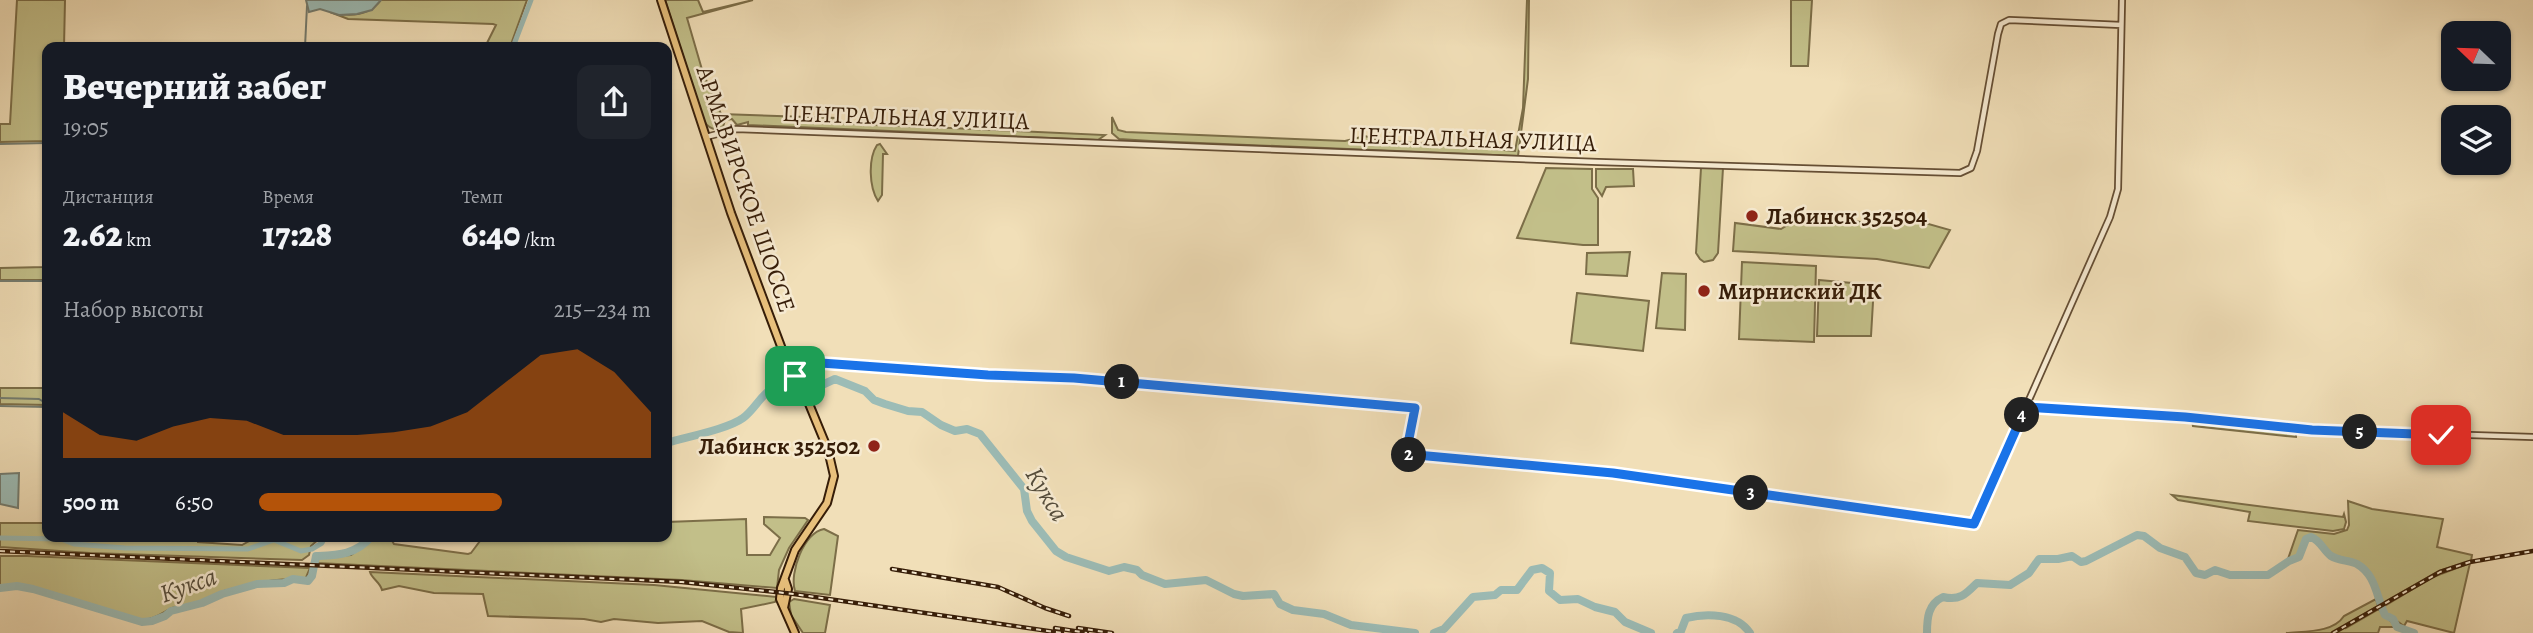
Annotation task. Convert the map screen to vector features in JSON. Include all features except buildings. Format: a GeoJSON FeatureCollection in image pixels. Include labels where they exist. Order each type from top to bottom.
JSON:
{"type":"FeatureCollection","features":[{"type":"Feature","properties":{"kind":"main road","name":"АРМАВИРСКОЕ ШОССЕ"},"geometry":{"type":"LineString","coordinates":[[661,0],[705,137],[761,294],[828,450],[834,476],[827,503],[795,550],[780,598],[795,633]]}},
{"type":"Feature","properties":{"kind":"street"},"geometry":{"type":"LineString","coordinates":[[790,366],[807,362],[988,375],[1074,378],[1415,408],[1406,454],[1613,473],[1974,524],[2110,217],[2118,189],[2122,0]]}},
{"type":"Feature","properties":{"kind":"street","name":"ЦЕНТРАЛЬНАЯ УЛИЦА"},"geometry":{"type":"LineString","coordinates":[[705,137],[736,128],[1598,162],[1960,173],[1971,168],[1977,151],[2001,24],[2009,20],[2121,25]]}},
{"type":"Feature","properties":{"kind":"street"},"geometry":{"type":"LineString","coordinates":[[2026,407],[2185,417],[2312,430],[2533,437]]}},
{"type":"Feature","properties":{"kind":"shaded area"},"geometry":{"type":"Polygon","coordinates":[[[17,0],[65,0],[64,42],[42,42],[42,141],[0,142],[0,124],[10,124],[17,0]]]}},
{"type":"Feature","properties":{"kind":"shaded area"},"geometry":{"type":"Polygon","coordinates":[[[381,0],[527,0],[512,42],[488,42],[496,25],[493,24],[348,19],[330,12],[358,14],[381,0]]]}},
{"type":"Feature","properties":{"kind":"shaded area"},"geometry":{"type":"Polygon","coordinates":[[[665,0],[698,0],[703,12],[753,0],[687,18],[703,73],[721,114],[837,118],[838,123],[1105,135],[1098,140],[748,125],[748,122],[737,125],[732,119],[725,120],[723,127],[712,128],[704,121],[665,0]]]}},
{"type":"Feature","properties":{"kind":"shaded area"},"geometry":{"type":"Polygon","coordinates":[[[1527,0],[1528,79],[1518,156],[1151,141],[1119,139],[1112,133],[1112,117],[1118,130],[1126,132],[1345,141],[1365,136],[1378,140],[1515,151],[1523,108],[1527,0]]]}},
{"type":"Feature","properties":{"kind":"shaded area"},"geometry":{"type":"Polygon","coordinates":[[[1791,0],[1812,0],[1808,66],[1791,66],[1791,0]]]}},
{"type":"Feature","properties":{"kind":"shaded area"},"geometry":{"type":"Polygon","coordinates":[[[880,144],[887,154],[883,154],[882,195],[878,201],[871,181],[871,165],[874,151],[880,144]]]}},
{"type":"Feature","properties":{"kind":"shaded area"},"geometry":{"type":"Polygon","coordinates":[[[1546,168],[1592,169],[1592,189],[1598,198],[1598,245],[1517,238],[1546,168]]]}},
{"type":"Feature","properties":{"kind":"shaded area"},"geometry":{"type":"Polygon","coordinates":[[[1701,168],[1723,168],[1718,253],[1713,260],[1704,262],[1696,253],[1701,168]]]}},
{"type":"Feature","properties":{"kind":"shaded area"},"geometry":{"type":"Polygon","coordinates":[[[1596,169],[1633,169],[1634,186],[1606,187],[1602,196],[1596,187],[1596,169]]]}},
{"type":"Feature","properties":{"kind":"shaded area"},"geometry":{"type":"Polygon","coordinates":[[[1826,216],[1878,225],[1918,221],[1950,230],[1929,268],[1877,259],[1733,251],[1735,223],[1781,229],[1796,220],[1826,216]]]}},
{"type":"Feature","properties":{"kind":"shaded area"},"geometry":{"type":"Polygon","coordinates":[[[1630,252],[1627,276],[1586,274],[1587,253],[1630,252]]]}},
{"type":"Feature","properties":{"kind":"shaded area"},"geometry":{"type":"Polygon","coordinates":[[[1742,262],[1816,266],[1814,342],[1739,339],[1742,262]]]}},
{"type":"Feature","properties":{"kind":"shaded area"},"geometry":{"type":"Polygon","coordinates":[[[42,267],[42,280],[0,280],[0,268],[42,267]]]}},
{"type":"Feature","properties":{"kind":"shaded area"},"geometry":{"type":"Polygon","coordinates":[[[1662,273],[1686,274],[1685,330],[1656,328],[1662,273]]]}},
{"type":"Feature","properties":{"kind":"shaded area"},"geometry":{"type":"Polygon","coordinates":[[[1819,280],[1874,285],[1871,336],[1817,336],[1819,280]]]}},
{"type":"Feature","properties":{"kind":"shaded area"},"geometry":{"type":"Polygon","coordinates":[[[1577,293],[1649,301],[1643,351],[1571,343],[1577,293]]]}},
{"type":"Feature","properties":{"kind":"shaded area"},"geometry":{"type":"Polygon","coordinates":[[[0,388],[42,388],[42,405],[0,404],[0,388]]]}},
{"type":"Feature","properties":{"kind":"shaded area"},"geometry":{"type":"Polygon","coordinates":[[[2192,421],[2296,432],[2296,437],[2193,426],[2192,421]]]}},
{"type":"Feature","properties":{"kind":"shaded area"},"geometry":{"type":"Polygon","coordinates":[[[2172,495],[2343,517],[2344,514],[2346,522],[2344,529],[2333,531],[2248,521],[2250,512],[2178,500],[2172,495]]]}},
{"type":"Feature","properties":{"kind":"shaded area"},"geometry":{"type":"Polygon","coordinates":[[[2348,501],[2372,509],[2443,519],[2437,547],[2472,555],[2471,561],[2439,571],[2381,604],[2370,572],[2360,564],[2332,554],[2311,536],[2305,538],[2298,557],[2288,559],[2298,530],[2334,534],[2347,530],[2348,501]]]}},
{"type":"Feature","properties":{"kind":"shaded area"},"geometry":{"type":"Polygon","coordinates":[[[764,517],[808,520],[789,548],[779,570],[777,588],[682,580],[316,563],[319,557],[351,555],[368,542],[393,542],[468,554],[479,542],[672,542],[672,522],[746,519],[747,555],[770,555],[780,538],[764,524],[764,517]]]}},
{"type":"Feature","properties":{"kind":"shaded area"},"geometry":{"type":"Polygon","coordinates":[[[0,523],[42,523],[42,542],[198,542],[242,545],[247,542],[315,542],[311,546],[309,555],[302,560],[90,553],[0,547],[0,523]]]}},
{"type":"Feature","properties":{"kind":"shaded area"},"geometry":{"type":"Polygon","coordinates":[[[824,529],[838,536],[830,595],[795,591],[794,574],[804,545],[810,537],[824,529]]]}},
{"type":"Feature","properties":{"kind":"shaded area"},"geometry":{"type":"Polygon","coordinates":[[[0,556],[310,568],[305,580],[275,580],[242,586],[221,592],[199,603],[175,607],[141,620],[33,587],[0,586],[0,556]]]}},
{"type":"Feature","properties":{"kind":"shaded area"},"geometry":{"type":"Polygon","coordinates":[[[2470,563],[2454,633],[2407,621],[2404,626],[2387,614],[2383,607],[2433,577],[2470,563]]]}},
{"type":"Feature","properties":{"kind":"shaded area"},"geometry":{"type":"Polygon","coordinates":[[[370,572],[654,585],[777,597],[775,602],[741,609],[743,633],[729,632],[702,621],[658,623],[614,619],[601,622],[488,616],[483,594],[434,593],[399,586],[382,590],[370,572]]]}},
{"type":"Feature","properties":{"kind":"shaded area"},"geometry":{"type":"Polygon","coordinates":[[[794,599],[830,605],[825,633],[803,633],[791,615],[789,602],[794,599]]]}},
{"type":"Feature","properties":{"kind":"shaded area"},"geometry":{"type":"Polygon","coordinates":[[[2376,599],[2378,606],[2345,625],[2346,628],[2379,609],[2396,627],[2380,627],[2378,633],[2286,633],[2333,626],[2344,616],[2376,599]]]}},
{"type":"Feature","properties":{"kind":"water"},"geometry":{"type":"Polygon","coordinates":[[[306,0],[381,0],[372,10],[339,15],[320,9],[309,12],[306,0]]]}},
{"type":"Feature","properties":{"kind":"water"},"geometry":{"type":"Polygon","coordinates":[[[19,473],[18,508],[0,504],[0,474],[19,473]]]}},
{"type":"Feature","properties":{"kind":"waterway"},"geometry":{"type":"LineString","coordinates":[[515,42],[531,0]]}},
{"type":"Feature","properties":{"kind":"waterway"},"geometry":{"type":"LineString","coordinates":[[305,42],[307,6]]}},
{"type":"Feature","properties":{"kind":"waterway"},"geometry":{"type":"LineString","coordinates":[[0,144],[42,143]]}},
{"type":"Feature","properties":{"kind":"waterway"},"geometry":{"type":"LineString","coordinates":[[0,281],[42,281]]}},
{"type":"Feature","properties":{"kind":"waterway","name":"Кукса"},"geometry":{"type":"LineString","coordinates":[[672,442],[736,422],[747,415],[770,390],[776,396],[794,398],[835,379],[865,391],[874,400],[908,411],[922,412],[955,431],[967,429],[980,434],[1024,489],[1027,511],[1032,521],[1056,551],[1066,557],[1109,571],[1124,567],[1137,570],[1142,575],[1165,584],[1206,580],[1243,596],[1274,594],[1280,604],[1293,610],[1324,614],[1351,625],[1415,633]]}},
{"type":"Feature","properties":{"kind":"waterway"},"geometry":{"type":"LineString","coordinates":[[0,398],[42,401]]}},
{"type":"Feature","properties":{"kind":"waterway"},"geometry":{"type":"LineString","coordinates":[[0,406],[42,407]]}},
{"type":"Feature","properties":{"kind":"waterway","name":"Кукса"},"geometry":{"type":"LineString","coordinates":[[1927,633],[1931,608],[1943,597],[1962,596],[1977,583],[2010,585],[2029,573],[2039,559],[2072,556],[2081,562],[2086,561],[2137,535],[2144,536],[2160,548],[2185,557],[2196,573],[2205,575],[2215,570],[2230,575],[2268,575],[2299,557],[2306,539],[2311,537],[2331,556],[2357,564],[2363,569],[2372,580],[2385,615],[2393,619],[2397,627],[2414,633]]}},
{"type":"Feature","properties":{"kind":"waterway"},"geometry":{"type":"LineString","coordinates":[[0,538],[42,539]]}},
{"type":"Feature","properties":{"kind":"waterway"},"geometry":{"type":"LineString","coordinates":[[69,542],[125,548],[248,549],[268,542]]}},
{"type":"Feature","properties":{"kind":"waterway"},"geometry":{"type":"LineString","coordinates":[[279,542],[301,551],[312,549],[322,542]]}},
{"type":"Feature","properties":{"kind":"waterway","name":"Кукса"},"geometry":{"type":"LineString","coordinates":[[0,588],[17,586],[33,589],[142,622],[152,621],[171,611],[257,584],[284,583],[293,579],[308,581],[312,576],[316,556],[352,551],[366,542]]}},
{"type":"Feature","properties":{"kind":"waterway","name":"Кукса"},"geometry":{"type":"LineString","coordinates":[[1434,633],[1444,629],[1473,597],[1495,595],[1501,590],[1517,590],[1532,570],[1542,568],[1550,573],[1549,591],[1560,600],[1578,599],[1615,612],[1625,622],[1651,633]]}},
{"type":"Feature","properties":{"kind":"waterway","name":"Кукса"},"geometry":{"type":"LineString","coordinates":[[1677,633],[1681,631],[1686,618],[1703,615],[1729,618],[1744,626],[1750,633]]}},
{"type":"Feature","properties":{"kind":"railway"},"geometry":{"type":"LineString","coordinates":[[0,551],[682,582],[794,594],[1062,633]]}},
{"type":"Feature","properties":{"kind":"railway"},"geometry":{"type":"LineString","coordinates":[[2333,633],[2440,572],[2470,562],[2533,551]]}},
{"type":"Feature","properties":{"kind":"railway"},"geometry":{"type":"LineString","coordinates":[[892,569],[998,587],[1069,616]]}},
{"type":"Feature","properties":{"kind":"railway"},"geometry":{"type":"LineString","coordinates":[[1055,628],[1087,633]]}},
{"type":"Feature","properties":{"kind":"railway"},"geometry":{"type":"LineString","coordinates":[[1078,628],[1112,633]]}},
{"type":"Feature","properties":{"kind":"place","name":"Лабинск 352504"},"geometry":{"type":"Point","coordinates":[1752,216]}},
{"type":"Feature","properties":{"kind":"place","name":"Мирниский ДК"},"geometry":{"type":"Point","coordinates":[1704,291]}},
{"type":"Feature","properties":{"kind":"place","name":"Лабинск 352502"},"geometry":{"type":"Point","coordinates":[874,446]}},
{"type":"Feature","properties":{"kind":"route"},"geometry":{"type":"LineString","coordinates":[[795,376],[790,366],[807,362],[988,375],[1074,378],[1415,408],[1406,454],[1613,473],[1974,524],[2026,407],[2185,417],[2312,430],[2441,435]]}}]}
